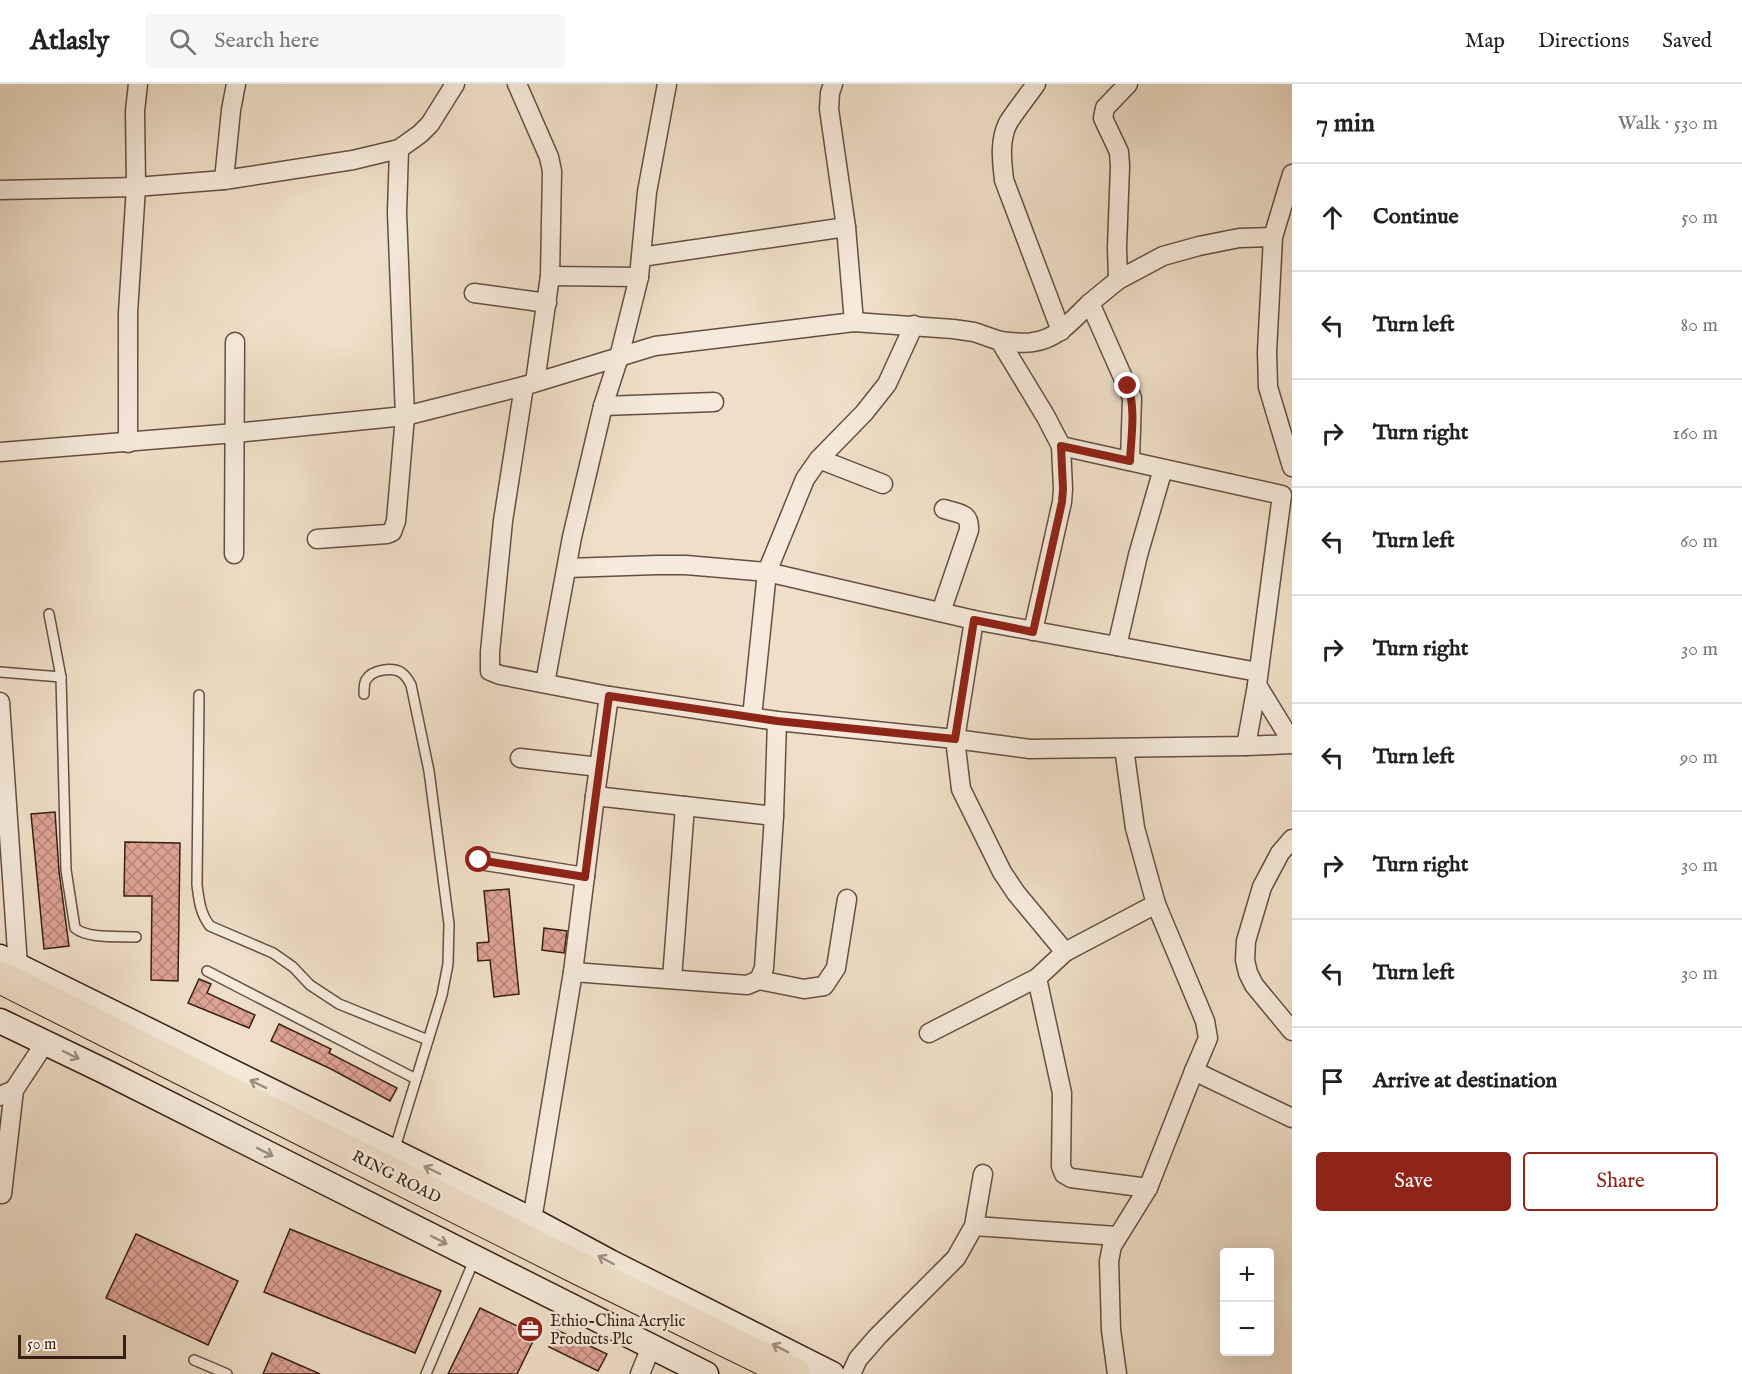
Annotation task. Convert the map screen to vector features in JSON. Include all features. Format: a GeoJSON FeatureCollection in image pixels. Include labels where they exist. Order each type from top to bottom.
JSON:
{"type":"FeatureCollection","features":[{"type":"Feature","properties":{"kind":"highway","name":"RING ROAD"},"geometry":{"type":"LineString","coordinates":[[6,967],[580,1269],[794,1374]]}},
{"type":"Feature","properties":{"kind":"highway","name":"RING ROAD"},"geometry":{"type":"LineString","coordinates":[[0,1000],[751,1374]]}},
{"type":"Feature","properties":{"kind":"street"},"geometry":{"type":"LineString","coordinates":[[128,443],[128,313],[136,186],[135,111],[138,84]]}},
{"type":"Feature","properties":{"kind":"street"},"geometry":{"type":"LineString","coordinates":[[224,180],[236,84]]}},
{"type":"Feature","properties":{"kind":"street"},"geometry":{"type":"LineString","coordinates":[[0,190],[136,186],[224,180],[353,160],[399,149],[420,134],[430,124],[455,84]]}},
{"type":"Feature","properties":{"kind":"street"},"geometry":{"type":"LineString","coordinates":[[517,84],[549,157],[552,171],[550,276],[547,303],[503,521],[489,669],[492,672],[609,696],[777,721],[1030,749],[1246,746],[1292,743],[1258,678],[1117,646],[974,620],[767,572],[666,565],[567,568]]}},
{"type":"Feature","properties":{"kind":"street"},"geometry":{"type":"LineString","coordinates":[[546,683],[572,537],[603,406],[619,357],[639,277],[647,192],[668,84]]}},
{"type":"Feature","properties":{"kind":"street"},"geometry":{"type":"LineString","coordinates":[[833,84],[829,109],[846,227],[854,322]]}},
{"type":"Feature","properties":{"kind":"street"},"geometry":{"type":"LineString","coordinates":[[1036,84],[1008,124],[1002,140],[1001,158],[1004,180],[1061,331]]}},
{"type":"Feature","properties":{"kind":"street"},"geometry":{"type":"LineString","coordinates":[[1118,280],[1116,247],[1119,152],[1103,118],[1103,113],[1128,84]]}},
{"type":"Feature","properties":{"kind":"street"},"geometry":{"type":"LineString","coordinates":[[317,539],[387,534],[392,532],[396,521],[405,416],[397,213],[399,149]]}},
{"type":"Feature","properties":{"kind":"street"},"geometry":{"type":"LineString","coordinates":[[1291,462],[1268,387],[1267,352],[1273,237],[1292,174]]}},
{"type":"Feature","properties":{"kind":"street"},"geometry":{"type":"LineString","coordinates":[[641,257],[846,227]]}},
{"type":"Feature","properties":{"kind":"street"},"geometry":{"type":"LineString","coordinates":[[0,452],[128,443],[405,416],[529,384],[655,346],[854,322],[914,325],[974,332],[1000,341],[1032,343],[1061,331],[1118,280],[1163,256],[1239,238],[1273,237]]}},
{"type":"Feature","properties":{"kind":"street"},"geometry":{"type":"LineString","coordinates":[[550,276],[639,277]]}},
{"type":"Feature","properties":{"kind":"street"},"geometry":{"type":"LineString","coordinates":[[474,294],[547,303]]}},
{"type":"Feature","properties":{"kind":"street"},"geometry":{"type":"LineString","coordinates":[[1090,303],[1132,398],[1130,461]]}},
{"type":"Feature","properties":{"kind":"street"},"geometry":{"type":"LineString","coordinates":[[752,717],[767,572],[806,479],[819,459],[864,413],[887,384],[914,325]]}},
{"type":"Feature","properties":{"kind":"street"},"geometry":{"type":"LineString","coordinates":[[1000,341],[1061,446],[1062,502],[1033,632]]}},
{"type":"Feature","properties":{"kind":"street"},"geometry":{"type":"LineString","coordinates":[[234,554],[235,342]]}},
{"type":"Feature","properties":{"kind":"street"},"geometry":{"type":"LineString","coordinates":[[603,406],[714,402]]}},
{"type":"Feature","properties":{"kind":"street"},"geometry":{"type":"LineString","coordinates":[[1061,446],[1164,469],[1287,490],[1246,746]]}},
{"type":"Feature","properties":{"kind":"street"},"geometry":{"type":"LineString","coordinates":[[819,459],[883,484]]}},
{"type":"Feature","properties":{"kind":"street"},"geometry":{"type":"LineString","coordinates":[[1117,646],[1138,555],[1164,469]]}},
{"type":"Feature","properties":{"kind":"street"},"geometry":{"type":"LineString","coordinates":[[941,612],[970,521],[966,516],[944,509]]}},
{"type":"Feature","properties":{"kind":"street"},"geometry":{"type":"LineString","coordinates":[[974,620],[955,739],[961,789],[1002,872],[1016,893],[1065,952]]}},
{"type":"Feature","properties":{"kind":"street"},"geometry":{"type":"LineString","coordinates":[[532,1220],[573,972],[609,696]]}},
{"type":"Feature","properties":{"kind":"street"},"geometry":{"type":"LineString","coordinates":[[0,702],[6,967],[394,1151],[832,1374]]}},
{"type":"Feature","properties":{"kind":"street"},"geometry":{"type":"LineString","coordinates":[[759,980],[764,968],[774,816],[777,721]]}},
{"type":"Feature","properties":{"kind":"street"},"geometry":{"type":"LineString","coordinates":[[1117,1374],[1111,1330],[1109,1261],[1112,1246],[1148,1188],[1208,1038],[1205,1021],[1156,904],[1135,828],[1124,748]]}},
{"type":"Feature","properties":{"kind":"street"},"geometry":{"type":"LineString","coordinates":[[520,758],[599,766]]}},
{"type":"Feature","properties":{"kind":"street"},"geometry":{"type":"LineString","coordinates":[[595,796],[774,816]]}},
{"type":"Feature","properties":{"kind":"street"},"geometry":{"type":"LineString","coordinates":[[672,979],[685,806]]}},
{"type":"Feature","properties":{"kind":"street"},"geometry":{"type":"LineString","coordinates":[[1292,838],[1280,853],[1263,887],[1246,941],[1245,960],[1254,985],[1292,1031]]}},
{"type":"Feature","properties":{"kind":"street"},"geometry":{"type":"LineString","coordinates":[[479,860],[585,877]]}},
{"type":"Feature","properties":{"kind":"street"},"geometry":{"type":"LineString","coordinates":[[573,972],[747,985],[759,980],[804,989],[824,987],[836,968],[846,899]]}},
{"type":"Feature","properties":{"kind":"street"},"geometry":{"type":"LineString","coordinates":[[928,1034],[1037,978],[1065,952],[1156,904]]}},
{"type":"Feature","properties":{"kind":"street"},"geometry":{"type":"LineString","coordinates":[[1037,978],[1062,1093],[1061,1166],[1064,1174],[1071,1178],[1148,1188]]}},
{"type":"Feature","properties":{"kind":"street"},"geometry":{"type":"LineString","coordinates":[[0,1021],[706,1374]]}},
{"type":"Feature","properties":{"kind":"street"},"geometry":{"type":"LineString","coordinates":[[2,1188],[7,1093],[45,1043]]}},
{"type":"Feature","properties":{"kind":"street"},"geometry":{"type":"LineString","coordinates":[[1194,1071],[1292,1118]]}},
{"type":"Feature","properties":{"kind":"street"},"geometry":{"type":"LineString","coordinates":[[852,1374],[858,1359],[878,1336],[956,1258],[974,1226],[983,1174]]}},
{"type":"Feature","properties":{"kind":"street"},"geometry":{"type":"LineString","coordinates":[[974,1226],[1118,1236]]}},
{"type":"Feature","properties":{"kind":"street"},"geometry":{"type":"LineString","coordinates":[[640,1374],[651,1347]]}},
{"type":"Feature","properties":{"kind":"lane"},"geometry":{"type":"LineString","coordinates":[[49,614],[61,677],[66,870],[75,928],[81,933],[92,935],[136,937]]}},
{"type":"Feature","properties":{"kind":"lane"},"geometry":{"type":"LineString","coordinates":[[364,694],[366,680],[373,673],[382,670],[394,670],[403,674],[411,685],[429,771],[449,924],[448,964],[442,995],[394,1151]]}},
{"type":"Feature","properties":{"kind":"lane"},"geometry":{"type":"LineString","coordinates":[[0,672],[61,677]]}},
{"type":"Feature","properties":{"kind":"lane"},"geometry":{"type":"LineString","coordinates":[[199,694],[197,885],[200,908],[204,917],[210,926],[273,953],[293,967],[310,985],[339,1004],[428,1040]]}},
{"type":"Feature","properties":{"kind":"lane"},"geometry":{"type":"LineString","coordinates":[[207,971],[416,1079]]}},
{"type":"Feature","properties":{"kind":"lane"},"geometry":{"type":"LineString","coordinates":[[426,1374],[475,1258]]}},
{"type":"Feature","properties":{"kind":"lane"},"geometry":{"type":"LineString","coordinates":[[194,1360],[227,1374]]}},
{"type":"Feature","properties":{"kind":"building"},"geometry":{"type":"Polygon","coordinates":[[[55,812],[59,871],[69,946],[44,949],[31,814],[55,812]]]}},
{"type":"Feature","properties":{"kind":"building"},"geometry":{"type":"Polygon","coordinates":[[[125,842],[180,843],[178,981],[151,980],[152,896],[124,896],[125,842]]]}},
{"type":"Feature","properties":{"kind":"building"},"geometry":{"type":"Polygon","coordinates":[[[509,889],[519,994],[494,997],[490,960],[478,961],[477,943],[489,942],[484,891],[509,889]]]}},
{"type":"Feature","properties":{"kind":"building"},"geometry":{"type":"Polygon","coordinates":[[[544,928],[567,931],[564,953],[542,950],[544,928]]]}},
{"type":"Feature","properties":{"kind":"building"},"geometry":{"type":"Polygon","coordinates":[[[199,979],[211,984],[207,993],[255,1015],[249,1028],[188,1003],[199,979]]]}},
{"type":"Feature","properties":{"kind":"building"},"geometry":{"type":"Polygon","coordinates":[[[279,1024],[331,1049],[329,1053],[397,1088],[390,1101],[331,1069],[271,1041],[279,1024]]]}},
{"type":"Feature","properties":{"kind":"building"},"geometry":{"type":"Polygon","coordinates":[[[290,1229],[441,1291],[415,1353],[264,1292],[290,1229]]]}},
{"type":"Feature","properties":{"kind":"building"},"geometry":{"type":"Polygon","coordinates":[[[136,1234],[238,1281],[208,1345],[106,1298],[136,1234]]]}},
{"type":"Feature","properties":{"kind":"building"},"geometry":{"type":"Polygon","coordinates":[[[480,1308],[536,1335],[517,1374],[448,1374],[480,1308]]]}},
{"type":"Feature","properties":{"kind":"building"},"geometry":{"type":"Polygon","coordinates":[[[557,1330],[607,1354],[598,1371],[549,1347],[557,1330]]]}},
{"type":"Feature","properties":{"kind":"building"},"geometry":{"type":"Polygon","coordinates":[[[272,1353],[320,1374],[263,1374],[272,1353]]]}},
{"type":"Feature","properties":{"kind":"place","name":"Ethio-China Acrylic Products Plc"},"geometry":{"type":"Point","coordinates":[530,1329]}},
{"type":"Feature","properties":{"kind":"route"},"geometry":{"type":"LineString","coordinates":[[479,860],[585,877],[609,696],[777,721],[955,739],[974,620],[1033,632],[1062,502],[1061,446],[1130,461],[1132,398],[1128,386]]}}]}
